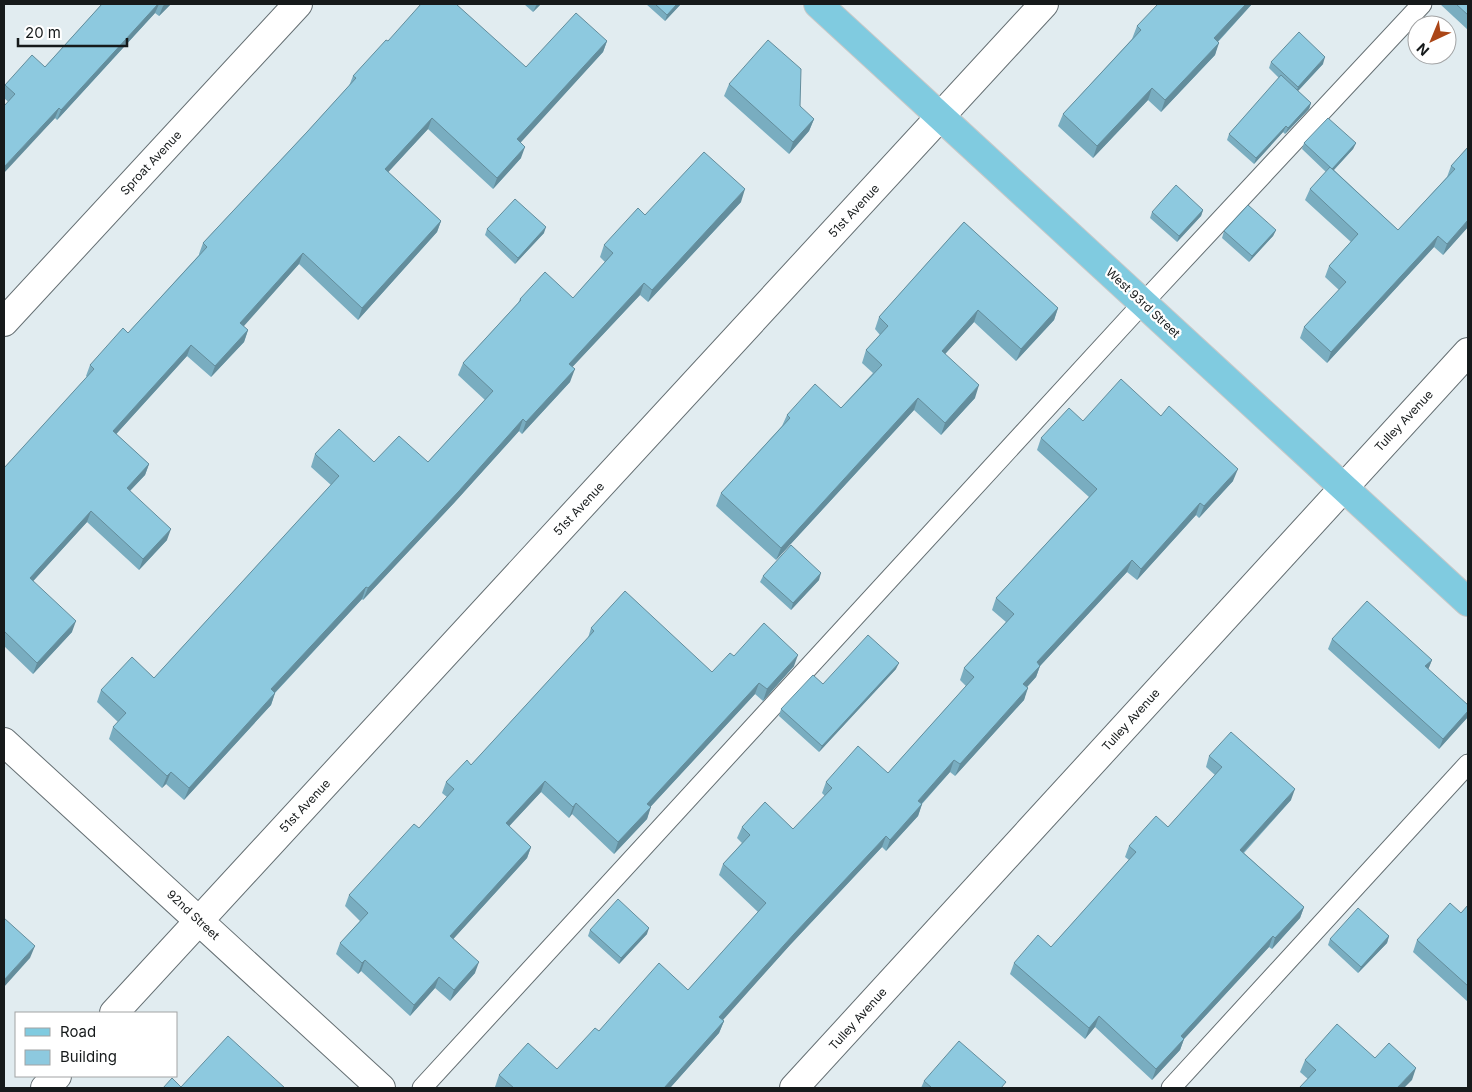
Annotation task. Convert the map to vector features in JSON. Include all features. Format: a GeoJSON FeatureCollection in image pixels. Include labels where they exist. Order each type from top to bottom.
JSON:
{"type":"FeatureCollection","features":[{"type":"Feature","properties":{"kind":"main road","name":"West 93rd Street"},"geometry":{"type":"LineString","coordinates":[[818,4],[1468,602]]}},
{"type":"Feature","properties":{"kind":"street","name":"Sproat Avenue"},"geometry":{"type":"LineString","coordinates":[[4,322],[298,4]]}},
{"type":"Feature","properties":{"kind":"street","name":"51st Avenue"},"geometry":{"type":"LineString","coordinates":[[115,1012],[1044,4]]}},
{"type":"Feature","properties":{"kind":"street","name":"Tulley Avenue"},"geometry":{"type":"LineString","coordinates":[[794,1088],[1468,352]]}},
{"type":"Feature","properties":{"kind":"street","name":"92nd Street"},"geometry":{"type":"LineString","coordinates":[[4,742],[381,1088]]}},
{"type":"Feature","properties":{"kind":"street"},"geometry":{"type":"LineString","coordinates":[[45,1088],[56,1077]]}},
{"type":"Feature","properties":{"kind":"lane"},"geometry":{"type":"LineString","coordinates":[[422,1088],[1143,303],[1422,4]]}},
{"type":"Feature","properties":{"kind":"lane"},"geometry":{"type":"LineString","coordinates":[[1171,1088],[1468,764]]}},
{"type":"Feature","properties":{"kind":"building"},"geometry":{"type":"Polygon","coordinates":[[[102,4],[158,4],[61,110],[59,108],[4,167],[4,106],[15,94],[5,85],[32,55],[45,67],[102,4]]]}},
{"type":"Feature","properties":{"kind":"building"},"geometry":{"type":"Polygon","coordinates":[[[421,4],[456,4],[526,67],[576,13],[607,41],[517,139],[525,147],[497,178],[432,118],[385,169],[441,221],[362,308],[303,253],[240,323],[248,330],[215,366],[191,345],[113,431],[149,464],[127,488],[171,529],[143,559],[91,511],[30,578],[76,621],[37,663],[4,631],[4,468],[94,369],[90,365],[123,328],[128,333],[207,247],[203,243],[307,132],[356,78],[353,76],[421,4]]]}},
{"type":"Feature","properties":{"kind":"building"},"geometry":{"type":"Polygon","coordinates":[[[655,4],[677,4],[667,15],[655,4]]]}},
{"type":"Feature","properties":{"kind":"building"},"geometry":{"type":"Polygon","coordinates":[[[1158,4],[1246,4],[1214,38],[1219,43],[1165,100],[1152,88],[1097,146],[1063,114],[1141,30],[1137,26],[1158,4]]]}},
{"type":"Feature","properties":{"kind":"building"},"geometry":{"type":"Polygon","coordinates":[[[1456,4],[1468,4],[1468,15],[1456,4]]]}},
{"type":"Feature","properties":{"kind":"building"},"geometry":{"type":"Polygon","coordinates":[[[1299,32],[1325,57],[1298,87],[1271,62],[1299,32]]]}},
{"type":"Feature","properties":{"kind":"building"},"geometry":{"type":"Polygon","coordinates":[[[768,40],[801,69],[800,106],[814,119],[793,142],[729,84],[768,40]]]}},
{"type":"Feature","properties":{"kind":"building"},"geometry":{"type":"Polygon","coordinates":[[[1281,75],[1311,103],[1256,158],[1229,134],[1281,75]]]}},
{"type":"Feature","properties":{"kind":"building"},"geometry":{"type":"Polygon","coordinates":[[[1328,118],[1356,143],[1332,169],[1304,143],[1328,118]]]}},
{"type":"Feature","properties":{"kind":"building"},"geometry":{"type":"Polygon","coordinates":[[[1468,147],[1468,220],[1447,244],[1438,236],[1331,352],[1304,327],[1346,282],[1329,266],[1358,234],[1310,189],[1330,167],[1398,230],[1455,169],[1451,166],[1468,147]]]}},
{"type":"Feature","properties":{"kind":"building"},"geometry":{"type":"Polygon","coordinates":[[[704,152],[745,189],[652,290],[644,283],[569,364],[575,369],[526,422],[523,419],[459,491],[271,689],[275,693],[189,788],[171,772],[167,776],[113,727],[126,713],[101,690],[132,657],[154,678],[339,476],[315,454],[339,429],[374,462],[399,436],[428,462],[493,391],[463,363],[545,272],[573,298],[613,253],[604,245],[638,208],[645,215],[704,152]]]}},
{"type":"Feature","properties":{"kind":"building"},"geometry":{"type":"Polygon","coordinates":[[[1176,185],[1203,210],[1179,236],[1152,212],[1176,185]]]}},
{"type":"Feature","properties":{"kind":"building"},"geometry":{"type":"Polygon","coordinates":[[[515,199],[546,227],[518,258],[487,229],[515,199]]]}},
{"type":"Feature","properties":{"kind":"building"},"geometry":{"type":"Polygon","coordinates":[[[1248,205],[1276,230],[1252,256],[1224,231],[1248,205]]]}},
{"type":"Feature","properties":{"kind":"building"},"geometry":{"type":"Polygon","coordinates":[[[964,222],[1058,308],[1021,349],[978,310],[942,351],[979,385],[945,423],[918,398],[781,548],[721,493],[790,418],[787,415],[815,384],[841,408],[882,365],[866,350],[888,326],[879,317],[964,222]]]}},
{"type":"Feature","properties":{"kind":"building"},"geometry":{"type":"Polygon","coordinates":[[[1121,379],[1161,416],[1169,406],[1238,469],[1204,506],[1200,503],[1141,569],[1132,560],[1037,662],[1040,666],[1023,684],[1028,688],[960,764],[954,760],[918,801],[922,804],[890,840],[886,836],[794,934],[719,1017],[724,1021],[664,1088],[514,1088],[499,1075],[528,1043],[557,1069],[595,1028],[599,1031],[659,963],[688,990],[766,903],[723,864],[750,835],[742,827],[765,802],[793,829],[832,788],[826,782],[858,746],[888,773],[974,677],[964,668],[1014,614],[996,598],[1097,489],[1041,438],[1069,408],[1083,421],[1121,379]]]}},
{"type":"Feature","properties":{"kind":"building"},"geometry":{"type":"Polygon","coordinates":[[[791,545],[821,573],[793,603],[763,576],[791,545]]]}},
{"type":"Feature","properties":{"kind":"building"},"geometry":{"type":"Polygon","coordinates":[[[625,591],[712,672],[730,653],[734,656],[764,623],[798,655],[767,689],[759,683],[647,804],[651,807],[618,842],[576,803],[573,807],[545,781],[506,823],[531,847],[450,936],[479,962],[454,990],[439,977],[414,1005],[365,960],[362,963],[340,943],[368,913],[349,895],[414,824],[419,828],[454,789],[446,782],[467,760],[471,765],[594,631],[591,628],[625,591]]]}},
{"type":"Feature","properties":{"kind":"building"},"geometry":{"type":"Polygon","coordinates":[[[1367,601],[1432,660],[1425,666],[1468,705],[1468,711],[1443,739],[1332,639],[1367,601]]]}},
{"type":"Feature","properties":{"kind":"building"},"geometry":{"type":"Polygon","coordinates":[[[868,635],[899,663],[822,746],[781,709],[813,675],[823,684],[868,635]]]}},
{"type":"Feature","properties":{"kind":"building"},"geometry":{"type":"Polygon","coordinates":[[[1231,732],[1295,789],[1240,850],[1304,907],[1275,938],[1273,936],[1181,1036],[1184,1039],[1156,1069],[1099,1016],[1089,1028],[1014,963],[1038,935],[1051,947],[1136,852],[1129,846],[1156,816],[1168,827],[1222,767],[1209,756],[1231,732]]]}},
{"type":"Feature","properties":{"kind":"building"},"geometry":{"type":"Polygon","coordinates":[[[618,899],[649,928],[621,958],[590,930],[618,899]]]}},
{"type":"Feature","properties":{"kind":"building"},"geometry":{"type":"Polygon","coordinates":[[[1450,903],[1461,913],[1468,905],[1468,986],[1417,940],[1450,903]]]}},
{"type":"Feature","properties":{"kind":"building"},"geometry":{"type":"Polygon","coordinates":[[[1358,908],[1389,936],[1361,967],[1330,939],[1358,908]]]}},
{"type":"Feature","properties":{"kind":"building"},"geometry":{"type":"Polygon","coordinates":[[[4,918],[35,946],[4,980],[4,918]]]}},
{"type":"Feature","properties":{"kind":"building"},"geometry":{"type":"Polygon","coordinates":[[[1337,1024],[1375,1058],[1389,1043],[1416,1068],[1397,1088],[1299,1088],[1316,1070],[1305,1060],[1337,1024]]]}},
{"type":"Feature","properties":{"kind":"building"},"geometry":{"type":"Polygon","coordinates":[[[228,1036],[285,1088],[163,1088],[172,1078],[181,1087],[228,1036]]]}},
{"type":"Feature","properties":{"kind":"building"},"geometry":{"type":"Polygon","coordinates":[[[959,1041],[1006,1082],[1001,1088],[932,1088],[924,1081],[959,1041]]]}}]}
